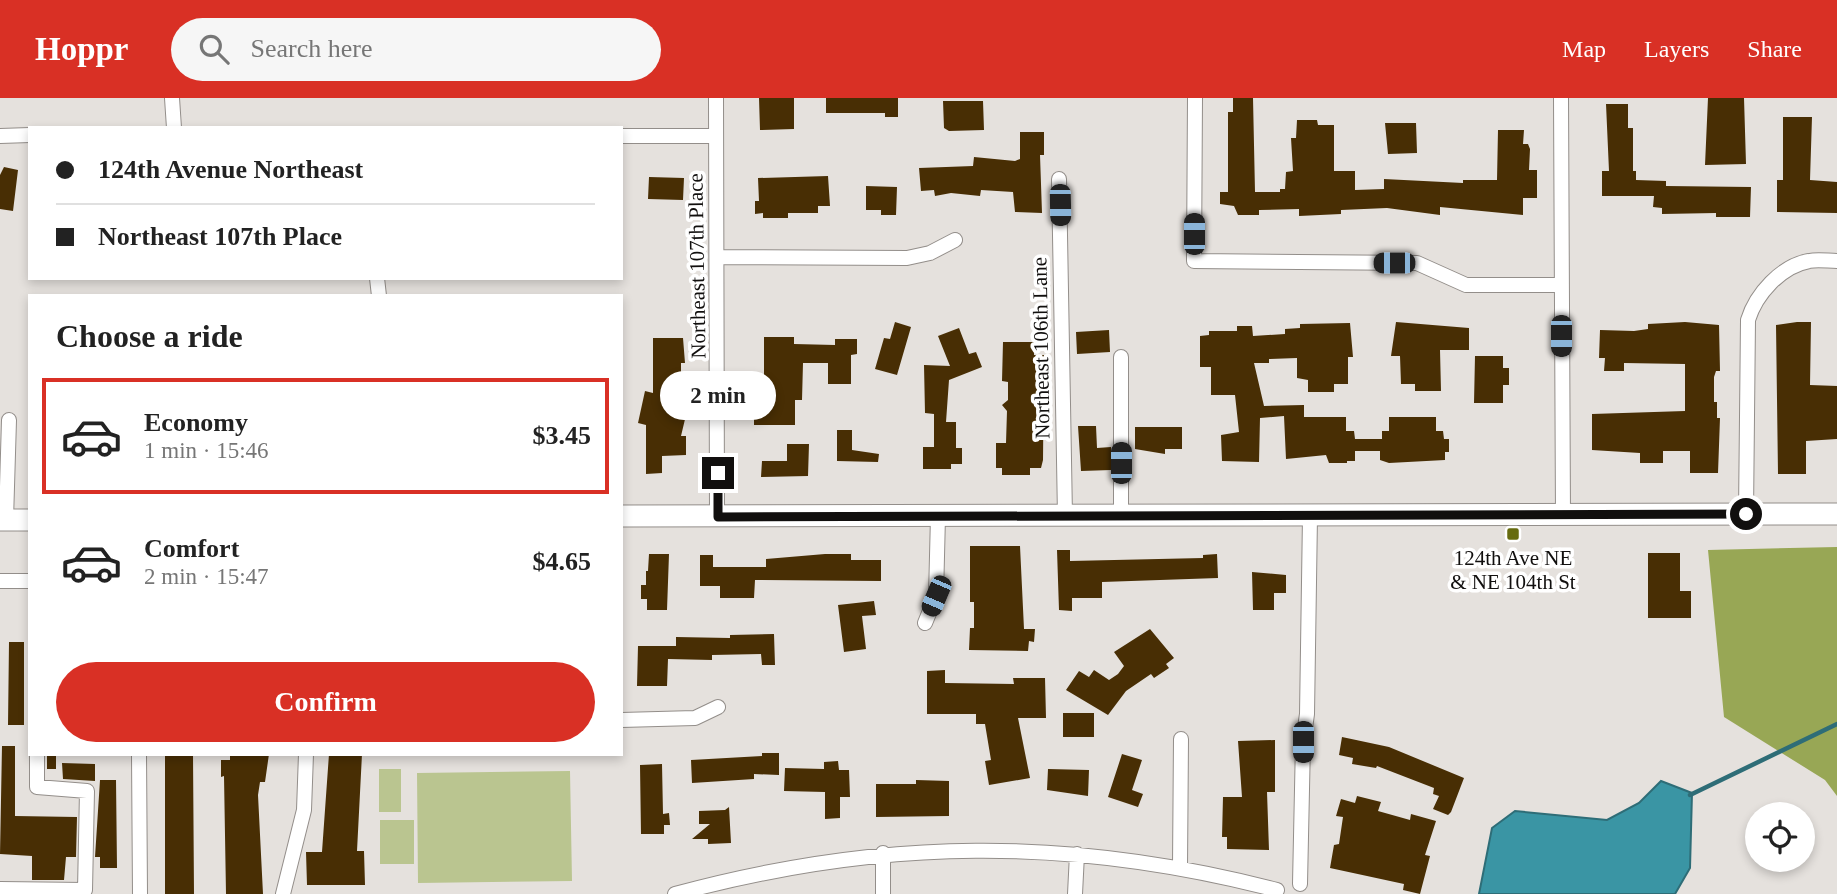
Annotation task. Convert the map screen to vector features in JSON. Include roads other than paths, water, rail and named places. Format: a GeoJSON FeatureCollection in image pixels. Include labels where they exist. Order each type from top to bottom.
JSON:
{"type":"FeatureCollection","features":[{"type":"Feature","properties":{"kind":"main road"},"geometry":{"type":"LineString","coordinates":[[623,516],[1837,514]]}},
{"type":"Feature","properties":{"kind":"main road"},"geometry":{"type":"LineString","coordinates":[[3,520],[28,520]]}},
{"type":"Feature","properties":{"kind":"street"},"geometry":{"type":"LineString","coordinates":[[172,98],[174,126]]}},
{"type":"Feature","properties":{"kind":"street","name":"Northeast 107th Place"},"geometry":{"type":"LineString","coordinates":[[716,98],[718,517]]}},
{"type":"Feature","properties":{"kind":"street"},"geometry":{"type":"LineString","coordinates":[[1195,98],[1194,261],[1417,263],[1466,285],[1561,285]]}},
{"type":"Feature","properties":{"kind":"street"},"geometry":{"type":"LineString","coordinates":[[1561,98],[1563,515]]}},
{"type":"Feature","properties":{"kind":"street"},"geometry":{"type":"LineString","coordinates":[[0,135],[28,135]]}},
{"type":"Feature","properties":{"kind":"street"},"geometry":{"type":"LineString","coordinates":[[623,136],[716,136]]}},
{"type":"Feature","properties":{"kind":"street","name":"Northeast 106th Lane"},"geometry":{"type":"LineString","coordinates":[[1059,179],[1065,516]]}},
{"type":"Feature","properties":{"kind":"street"},"geometry":{"type":"LineString","coordinates":[[718,257],[907,258],[930,253],[955,240]]}},
{"type":"Feature","properties":{"kind":"street"},"geometry":{"type":"LineString","coordinates":[[1746,514],[1748,320],[1753,305],[1765,287],[1795,266],[1809,261],[1837,261]]}},
{"type":"Feature","properties":{"kind":"street"},"geometry":{"type":"LineString","coordinates":[[1121,357],[1121,516]]}},
{"type":"Feature","properties":{"kind":"street"},"geometry":{"type":"LineString","coordinates":[[3,520],[9,420]]}},
{"type":"Feature","properties":{"kind":"street"},"geometry":{"type":"LineString","coordinates":[[925,623],[936,596],[938,516]]}},
{"type":"Feature","properties":{"kind":"street"},"geometry":{"type":"LineString","coordinates":[[675,894],[764,872],[883,853],[955,849],[1076,854],[1180,867],[1276,892],[1290,883],[1302,889],[1303,742],[1307,714],[1310,516]]}},
{"type":"Feature","properties":{"kind":"street"},"geometry":{"type":"LineString","coordinates":[[0,581],[28,581]]}},
{"type":"Feature","properties":{"kind":"street"},"geometry":{"type":"LineString","coordinates":[[623,720],[695,719],[718,706]]}},
{"type":"Feature","properties":{"kind":"street"},"geometry":{"type":"LineString","coordinates":[[1180,867],[1181,739]]}},
{"type":"Feature","properties":{"kind":"street"},"geometry":{"type":"LineString","coordinates":[[0,889],[85,890],[87,791],[37,787],[37,756]]}},
{"type":"Feature","properties":{"kind":"street"},"geometry":{"type":"LineString","coordinates":[[139,756],[141,894]]}},
{"type":"Feature","properties":{"kind":"street"},"geometry":{"type":"LineString","coordinates":[[283,894],[304,810],[306,756]]}},
{"type":"Feature","properties":{"kind":"street"},"geometry":{"type":"LineString","coordinates":[[883,853],[883,894]]}},
{"type":"Feature","properties":{"kind":"street"},"geometry":{"type":"LineString","coordinates":[[1075,894],[1076,854]]}},
{"type":"Feature","properties":{"kind":"water"},"geometry":{"type":"Polygon","coordinates":[[[1661,781],[1692,793],[1690,868],[1675,894],[1479,894],[1492,828],[1515,811],[1607,820],[1639,803],[1661,781]]]}},
{"type":"Feature","properties":{"kind":"waterway"},"geometry":{"type":"LineString","coordinates":[[1690,795],[1837,724]]}},
{"type":"Feature","properties":{"kind":"place","name":"124th Ave NE & NE 104th St"},"geometry":{"type":"Point","coordinates":[1513,534]}}]}
